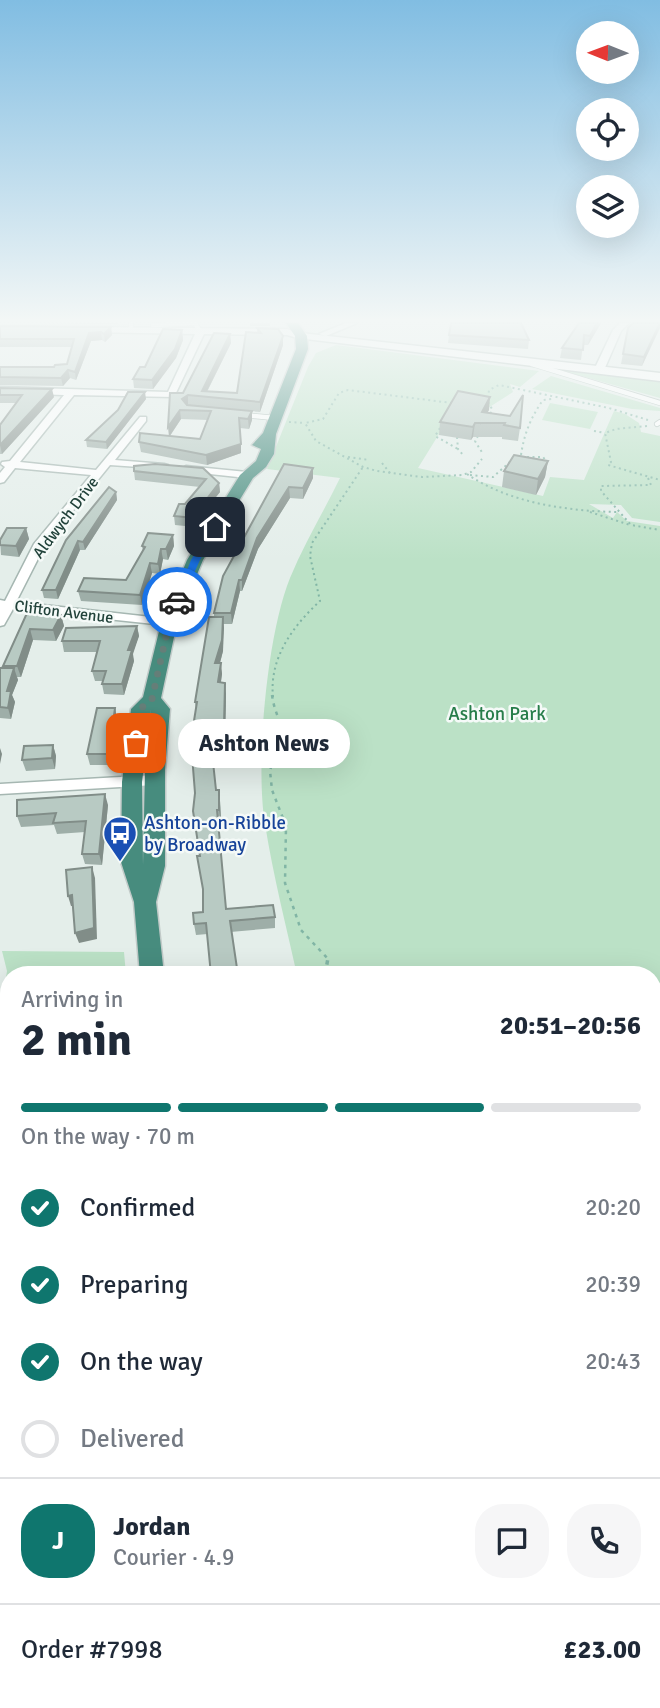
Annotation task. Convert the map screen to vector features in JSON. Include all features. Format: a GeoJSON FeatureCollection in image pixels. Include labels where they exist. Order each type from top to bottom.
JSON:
{"type":"FeatureCollection","features":[{"type":"Feature","properties":{"kind":"highway"},"geometry":{"type":"LineString","coordinates":[[151,966],[145,902],[132,868],[132,782],[140,709],[152,699],[169,623],[195,560],[247,475],[261,464],[267,454],[269,434],[281,403]]}},
{"type":"Feature","properties":{"kind":"highway"},"geometry":{"type":"LineString","coordinates":[[145,902],[154,866],[155,780],[162,709],[152,699]]}},
{"type":"Feature","properties":{"kind":"street"},"geometry":{"type":"LineString","coordinates":[[0,480],[62,403]]}},
{"type":"Feature","properties":{"kind":"street","name":"Aldwych Drive"},"geometry":{"type":"LineString","coordinates":[[0,622],[4,604],[40,544],[143,419]]}},
{"type":"Feature","properties":{"kind":"street"},"geometry":{"type":"LineString","coordinates":[[107,462],[247,475]]}},
{"type":"Feature","properties":{"kind":"street"},"geometry":{"type":"LineString","coordinates":[[0,464],[98,473]]}},
{"type":"Feature","properties":{"kind":"street","name":"Clifton Avenue"},"geometry":{"type":"LineString","coordinates":[[4,604],[169,623]]}},
{"type":"Feature","properties":{"kind":"street"},"geometry":{"type":"LineString","coordinates":[[0,789],[155,780]]}},
{"type":"Feature","properties":{"kind":"lane"},"geometry":{"type":"LineString","coordinates":[[238,414],[275,418]]}},
{"type":"Feature","properties":{"kind":"path"},"geometry":{"type":"LineString","coordinates":[[334,403],[323,419],[305,423],[316,441],[363,467],[390,473],[444,477],[467,474],[490,480],[521,455],[543,457],[546,461]]}},
{"type":"Feature","properties":{"kind":"path"},"geometry":{"type":"LineString","coordinates":[[446,403],[456,404]]}},
{"type":"Feature","properties":{"kind":"path"},"geometry":{"type":"LineString","coordinates":[[485,424],[492,409],[487,403]]}},
{"type":"Feature","properties":{"kind":"path"},"geometry":{"type":"LineString","coordinates":[[521,455],[523,435],[540,403]]}},
{"type":"Feature","properties":{"kind":"path"},"geometry":{"type":"LineString","coordinates":[[579,403],[609,408],[659,423]]}},
{"type":"Feature","properties":{"kind":"path"},"geometry":{"type":"LineString","coordinates":[[594,431],[605,433],[659,423]]}},
{"type":"Feature","properties":{"kind":"path"},"geometry":{"type":"LineString","coordinates":[[442,426],[435,436],[458,449],[463,455]]}},
{"type":"Feature","properties":{"kind":"path"},"geometry":{"type":"LineString","coordinates":[[480,432],[475,441],[483,454]]}},
{"type":"Feature","properties":{"kind":"path"},"geometry":{"type":"LineString","coordinates":[[605,433],[611,462],[608,466],[660,480]]}},
{"type":"Feature","properties":{"kind":"path"},"geometry":{"type":"LineString","coordinates":[[457,437],[458,449]]}},
{"type":"Feature","properties":{"kind":"path"},"geometry":{"type":"LineString","coordinates":[[346,456],[369,460]]}},
{"type":"Feature","properties":{"kind":"path"},"geometry":{"type":"LineString","coordinates":[[467,474],[482,459]]}},
{"type":"Feature","properties":{"kind":"path"},"geometry":{"type":"LineString","coordinates":[[382,463],[390,473]]}},
{"type":"Feature","properties":{"kind":"path"},"geometry":{"type":"LineString","coordinates":[[327,966],[329,959],[301,930],[285,883],[286,826],[272,790],[270,771],[274,756],[282,750],[284,729],[275,709],[273,692],[278,652],[302,616],[320,601],[310,553],[315,541],[358,481],[363,467]]}},
{"type":"Feature","properties":{"kind":"path"},"geometry":{"type":"LineString","coordinates":[[467,474],[486,487],[587,511],[631,525],[660,530]]}},
{"type":"Feature","properties":{"kind":"path"},"geometry":{"type":"LineString","coordinates":[[631,525],[617,512],[601,491],[601,486],[651,485],[648,478]]}},
{"type":"Feature","properties":{"kind":"path"},"geometry":{"type":"LineString","coordinates":[[587,511],[617,512]]}},
{"type":"Feature","properties":{"kind":"green space","name":"Ashton Park"},"geometry":{"type":"Polygon","coordinates":[[[294,403],[496,403],[488,408],[457,405],[418,468],[543,496],[550,477],[584,480],[614,411],[639,423],[641,432],[660,436],[660,522],[632,518],[621,505],[589,504],[613,518],[617,512],[627,521],[660,526],[660,966],[295,966],[276,881],[262,799],[265,700],[275,632],[290,578],[340,478],[267,469],[294,403]]]}},
{"type":"Feature","properties":{"kind":"green space"},"geometry":{"type":"Polygon","coordinates":[[[550,403],[598,412],[590,429],[542,420],[550,403]]]}},
{"type":"Feature","properties":{"kind":"green space"},"geometry":{"type":"Polygon","coordinates":[[[601,403],[642,403],[660,408],[660,411],[601,403]]]}},
{"type":"Feature","properties":{"kind":"green space"},"geometry":{"type":"Polygon","coordinates":[[[2,951],[124,952],[125,966],[6,966],[2,951]]]}},
{"type":"Feature","properties":{"kind":"building"},"geometry":{"type":"Polygon","coordinates":[[[16,403],[39,403],[0,445],[0,425],[16,403]]]}},
{"type":"Feature","properties":{"kind":"building"},"geometry":{"type":"Polygon","coordinates":[[[122,403],[137,403],[106,442],[86,440],[118,410],[122,403]]]}},
{"type":"Feature","properties":{"kind":"building"},"geometry":{"type":"Polygon","coordinates":[[[169,403],[252,411],[248,419],[239,418],[241,444],[206,455],[139,442],[140,433],[200,439],[211,411],[180,410],[168,427],[169,403]]]}},
{"type":"Feature","properties":{"kind":"building"},"geometry":{"type":"Polygon","coordinates":[[[451,403],[487,403],[482,412],[510,416],[518,403],[522,403],[520,428],[504,425],[505,423],[475,423],[473,427],[440,422],[451,403]]]}},
{"type":"Feature","properties":{"kind":"building"},"geometry":{"type":"Polygon","coordinates":[[[514,455],[548,461],[538,479],[504,471],[514,455]]]}},
{"type":"Feature","properties":{"kind":"building"},"geometry":{"type":"Polygon","coordinates":[[[155,464],[203,468],[219,483],[206,500],[202,499],[194,518],[174,516],[179,504],[185,504],[206,479],[134,471],[134,466],[155,464]]]}},
{"type":"Feature","properties":{"kind":"building"},"geometry":{"type":"Polygon","coordinates":[[[284,464],[313,468],[303,488],[289,487],[257,538],[242,580],[239,580],[231,613],[214,613],[223,576],[284,464]]]}},
{"type":"Feature","properties":{"kind":"building"},"geometry":{"type":"Polygon","coordinates":[[[109,487],[116,492],[83,542],[78,541],[56,590],[42,590],[66,540],[109,487]]]}},
{"type":"Feature","properties":{"kind":"building"},"geometry":{"type":"Polygon","coordinates":[[[7,528],[26,528],[16,546],[0,545],[7,528]]]}},
{"type":"Feature","properties":{"kind":"building"},"geometry":{"type":"Polygon","coordinates":[[[148,533],[173,535],[166,549],[161,549],[158,564],[150,563],[140,595],[78,591],[84,578],[126,580],[145,547],[142,546],[148,533]]]}},
{"type":"Feature","properties":{"kind":"building"},"geometry":{"type":"Polygon","coordinates":[[[27,613],[61,615],[53,630],[30,629],[17,666],[3,666],[27,613]]]}},
{"type":"Feature","properties":{"kind":"building"},"geometry":{"type":"Polygon","coordinates":[[[209,617],[223,617],[222,640],[215,663],[221,663],[218,682],[225,683],[224,726],[210,727],[210,763],[213,762],[216,790],[219,790],[217,810],[226,909],[273,905],[275,917],[230,921],[237,966],[210,966],[206,923],[194,924],[193,913],[203,912],[203,889],[197,856],[200,856],[193,811],[195,702],[209,617]]]}},
{"type":"Feature","properties":{"kind":"building"},"geometry":{"type":"Polygon","coordinates":[[[137,626],[128,650],[132,650],[122,684],[102,684],[106,671],[92,671],[100,641],[62,641],[66,628],[137,626]]]}},
{"type":"Feature","properties":{"kind":"building"},"geometry":{"type":"Polygon","coordinates":[[[0,668],[14,668],[7,691],[11,691],[8,708],[0,707],[0,668]]]}},
{"type":"Feature","properties":{"kind":"building"},"geometry":{"type":"Polygon","coordinates":[[[97,708],[115,708],[109,754],[87,754],[97,708]]]}},
{"type":"Feature","properties":{"kind":"building"},"geometry":{"type":"Polygon","coordinates":[[[53,745],[52,758],[22,760],[24,746],[53,745]]]}},
{"type":"Feature","properties":{"kind":"building"},"geometry":{"type":"Polygon","coordinates":[[[105,794],[99,854],[82,854],[86,821],[53,823],[56,813],[17,816],[17,800],[105,794]]]}},
{"type":"Feature","properties":{"kind":"building"},"geometry":{"type":"Polygon","coordinates":[[[92,867],[94,928],[75,933],[72,895],[68,896],[66,870],[92,867]]]}},
{"type":"Feature","properties":{"kind":"way so far"},"geometry":{"type":"LineString","coordinates":[[136,743],[140,709],[152,699],[169,623],[177,602]]}},
{"type":"Feature","properties":{"kind":"place","name":"Ashton News"},"geometry":{"type":"Point","coordinates":[136,743]}},
{"type":"Feature","properties":{"kind":"place","name":"Ashton-on-Ribble by Broadway"},"geometry":{"type":"Point","coordinates":[120,863]}},
{"type":"Feature","properties":{"kind":"route"},"geometry":{"type":"LineString","coordinates":[[177,602],[195,560],[215,527]]}}]}
